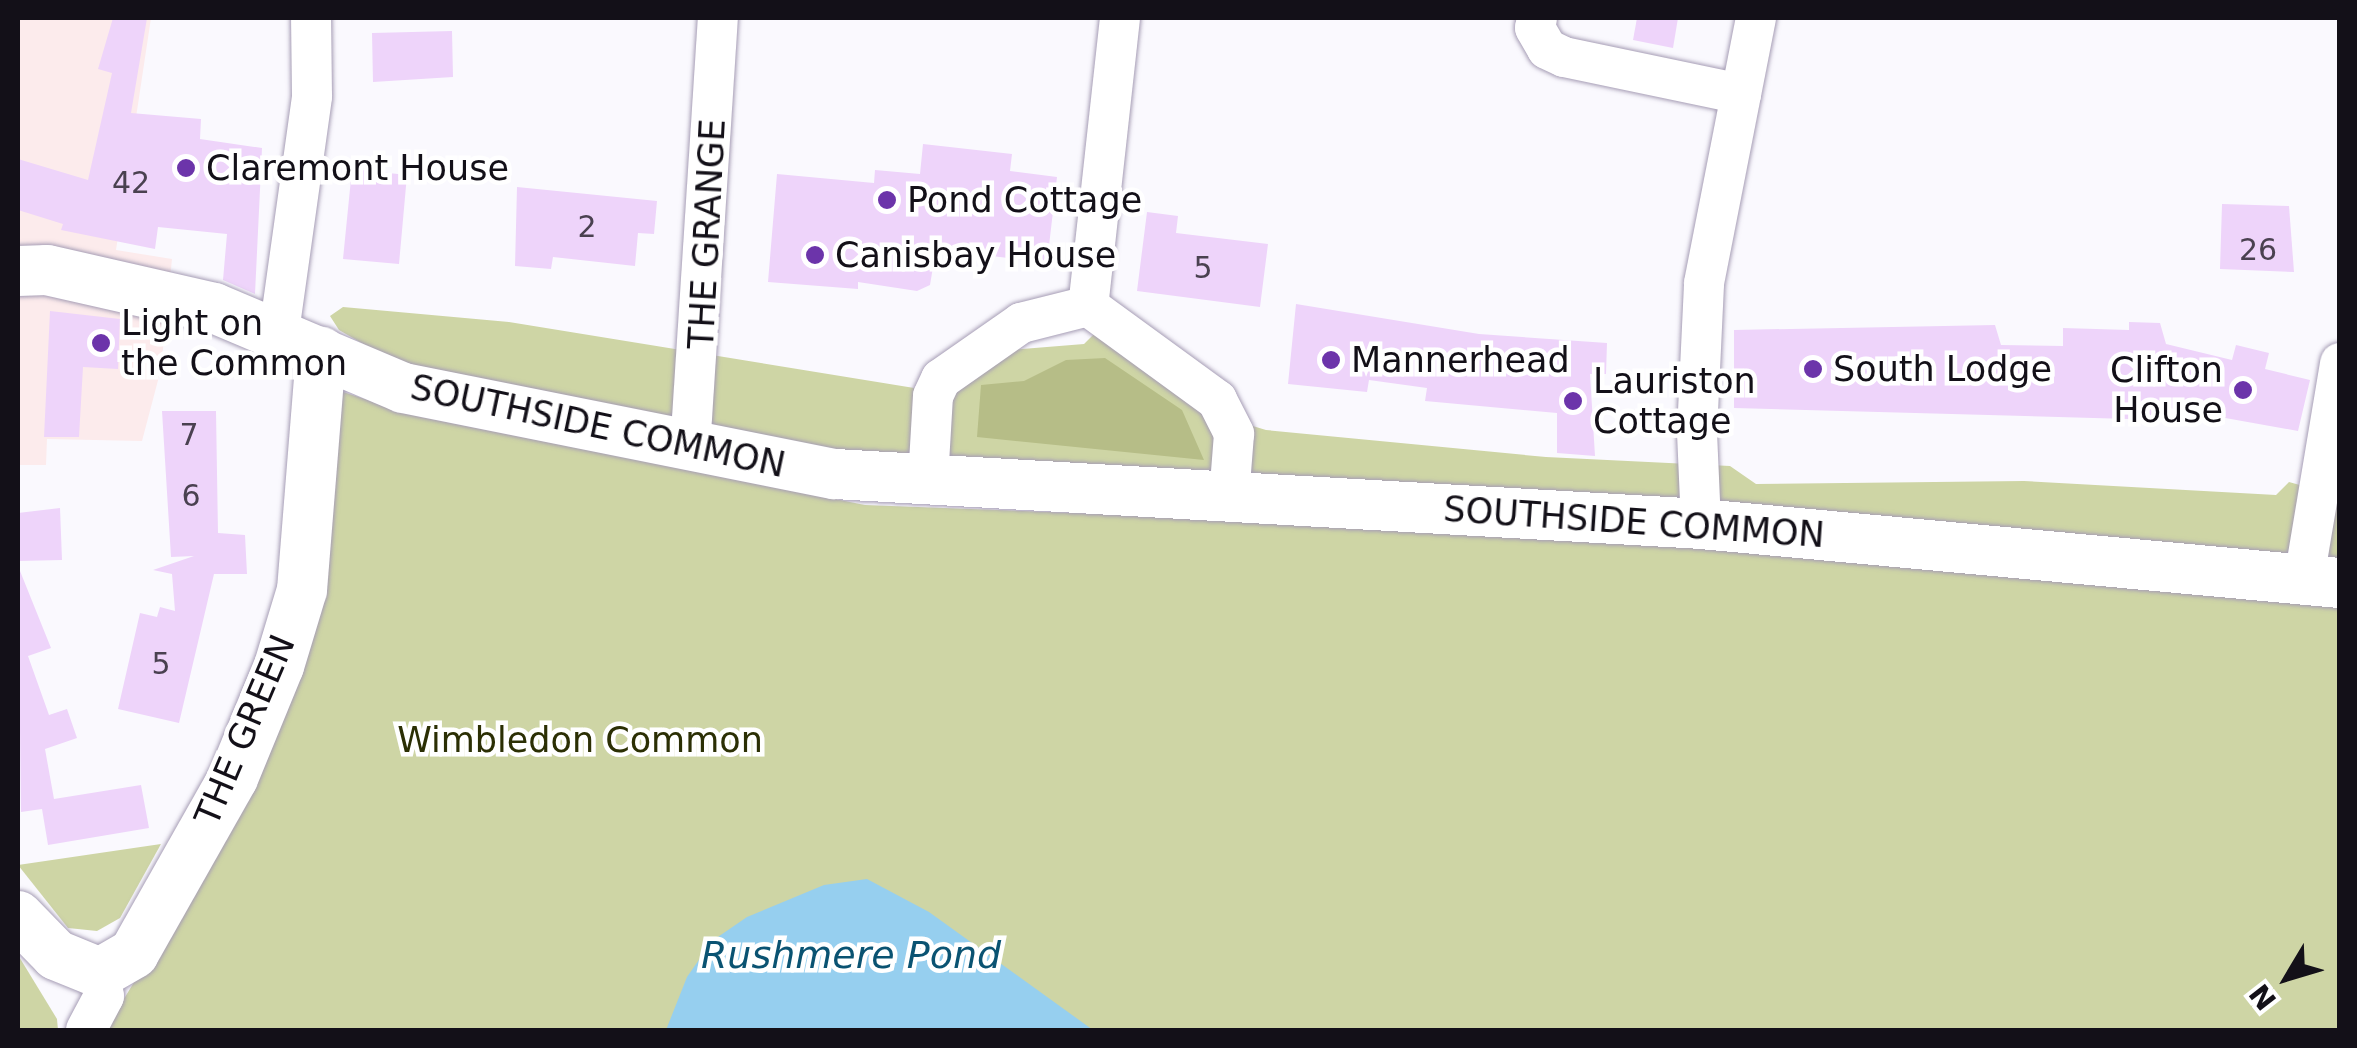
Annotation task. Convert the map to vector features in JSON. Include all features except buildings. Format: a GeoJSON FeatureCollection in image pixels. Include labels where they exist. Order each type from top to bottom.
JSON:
{"type":"FeatureCollection","features":[{"type":"Feature","properties":{"kind":"street"},"geometry":{"type":"LineString","coordinates":[[300,342],[312,96],[311,18]]}},
{"type":"Feature","properties":{"kind":"street","name":"THE GRANGE"},"geometry":{"type":"LineString","coordinates":[[690,449],[718,18]]}},
{"type":"Feature","properties":{"kind":"street"},"geometry":{"type":"LineString","coordinates":[[1088,306],[1120,18]]}},
{"type":"Feature","properties":{"kind":"street"},"geometry":{"type":"LineString","coordinates":[[1537,18],[1535,28],[1547,50],[1564,58],[1741,94]]}},
{"type":"Feature","properties":{"kind":"street"},"geometry":{"type":"LineString","coordinates":[[1701,524],[1697,433],[1704,283],[1756,18]]}},
{"type":"Feature","properties":{"kind":"street","name":"SOUTHSIDE COMMON"},"geometry":{"type":"LineString","coordinates":[[18,270],[47,270],[179,299],[300,342],[403,388],[690,449],[834,474],[1701,524],[2322,581]]}},
{"type":"Feature","properties":{"kind":"street"},"geometry":{"type":"LineString","coordinates":[[928,480],[933,396],[941,380],[1021,324],[1088,306]]}},
{"type":"Feature","properties":{"kind":"street"},"geometry":{"type":"LineString","coordinates":[[1088,306],[1216,400],[1234,434],[1229,497]]}},
{"type":"Feature","properties":{"kind":"street","name":"THE GREEN"},"geometry":{"type":"LineString","coordinates":[[100,973],[134,953],[233,778],[279,666],[302,590],[300,342]]}},
{"type":"Feature","properties":{"kind":"street"},"geometry":{"type":"LineString","coordinates":[[2322,581],[2340,363]]}},
{"type":"Feature","properties":{"kind":"street"},"geometry":{"type":"LineString","coordinates":[[18,916],[56,955],[100,973],[104,996],[86,1030]]}},
{"type":"Feature","properties":{"kind":"shaded area"},"geometry":{"type":"Polygon","coordinates":[[[18,18],[151,18],[116,250],[172,259],[161,369],[142,441],[47,439],[46,465],[18,465],[18,18]]]}},
{"type":"Feature","properties":{"kind":"green space"},"geometry":{"type":"Polygon","coordinates":[[[343,307],[509,322],[951,394],[1011,350],[1084,344],[1098,330],[1203,411],[1266,430],[1546,457],[1730,466],[1756,484],[2024,481],[2276,495],[2289,482],[2339,496],[2339,567],[801,448],[412,372],[339,330],[330,316],[343,307]]]}},
{"type":"Feature","properties":{"kind":"green space"},"geometry":{"type":"Polygon","coordinates":[[[1105,358],[1182,410],[1204,460],[977,437],[981,385],[1024,381],[1066,360],[1105,358]]]}},
{"type":"Feature","properties":{"kind":"green space","name":"Wimbledon Common"},"geometry":{"type":"Polygon","coordinates":[[[340,391],[421,417],[865,505],[1658,535],[2339,599],[2339,1030],[105,1030],[260,775],[340,391]]]}},
{"type":"Feature","properties":{"kind":"green space"},"geometry":{"type":"Polygon","coordinates":[[[161,844],[120,918],[97,931],[68,928],[18,865],[161,844]]]}},
{"type":"Feature","properties":{"kind":"green space"},"geometry":{"type":"Polygon","coordinates":[[[18,955],[57,1019],[58,1030],[18,1030],[18,955]]]}},
{"type":"Feature","properties":{"kind":"water","name":"Rushmere Pond"},"geometry":{"type":"Polygon","coordinates":[[[867,879],[929,912],[1093,1030],[666,1030],[687,977],[712,941],[747,917],[824,885],[867,879]]]}},
{"type":"Feature","properties":{"kind":"place","name":"Claremont House"},"geometry":{"type":"Point","coordinates":[186,168]}},
{"type":"Feature","properties":{"kind":"place","name":"Pond Cottage"},"geometry":{"type":"Point","coordinates":[887,200]}},
{"type":"Feature","properties":{"kind":"place","name":"Canisbay House"},"geometry":{"type":"Point","coordinates":[815,255]}},
{"type":"Feature","properties":{"kind":"place","name":"Light on the Common"},"geometry":{"type":"Point","coordinates":[101,343]}},
{"type":"Feature","properties":{"kind":"place","name":"Mannerhead"},"geometry":{"type":"Point","coordinates":[1331,360]}},
{"type":"Feature","properties":{"kind":"place","name":"South Lodge"},"geometry":{"type":"Point","coordinates":[1813,369]}},
{"type":"Feature","properties":{"kind":"place","name":"Clifton House"},"geometry":{"type":"Point","coordinates":[2243,390]}},
{"type":"Feature","properties":{"kind":"place","name":"Lauriston Cottage"},"geometry":{"type":"Point","coordinates":[1573,401]}}]}
